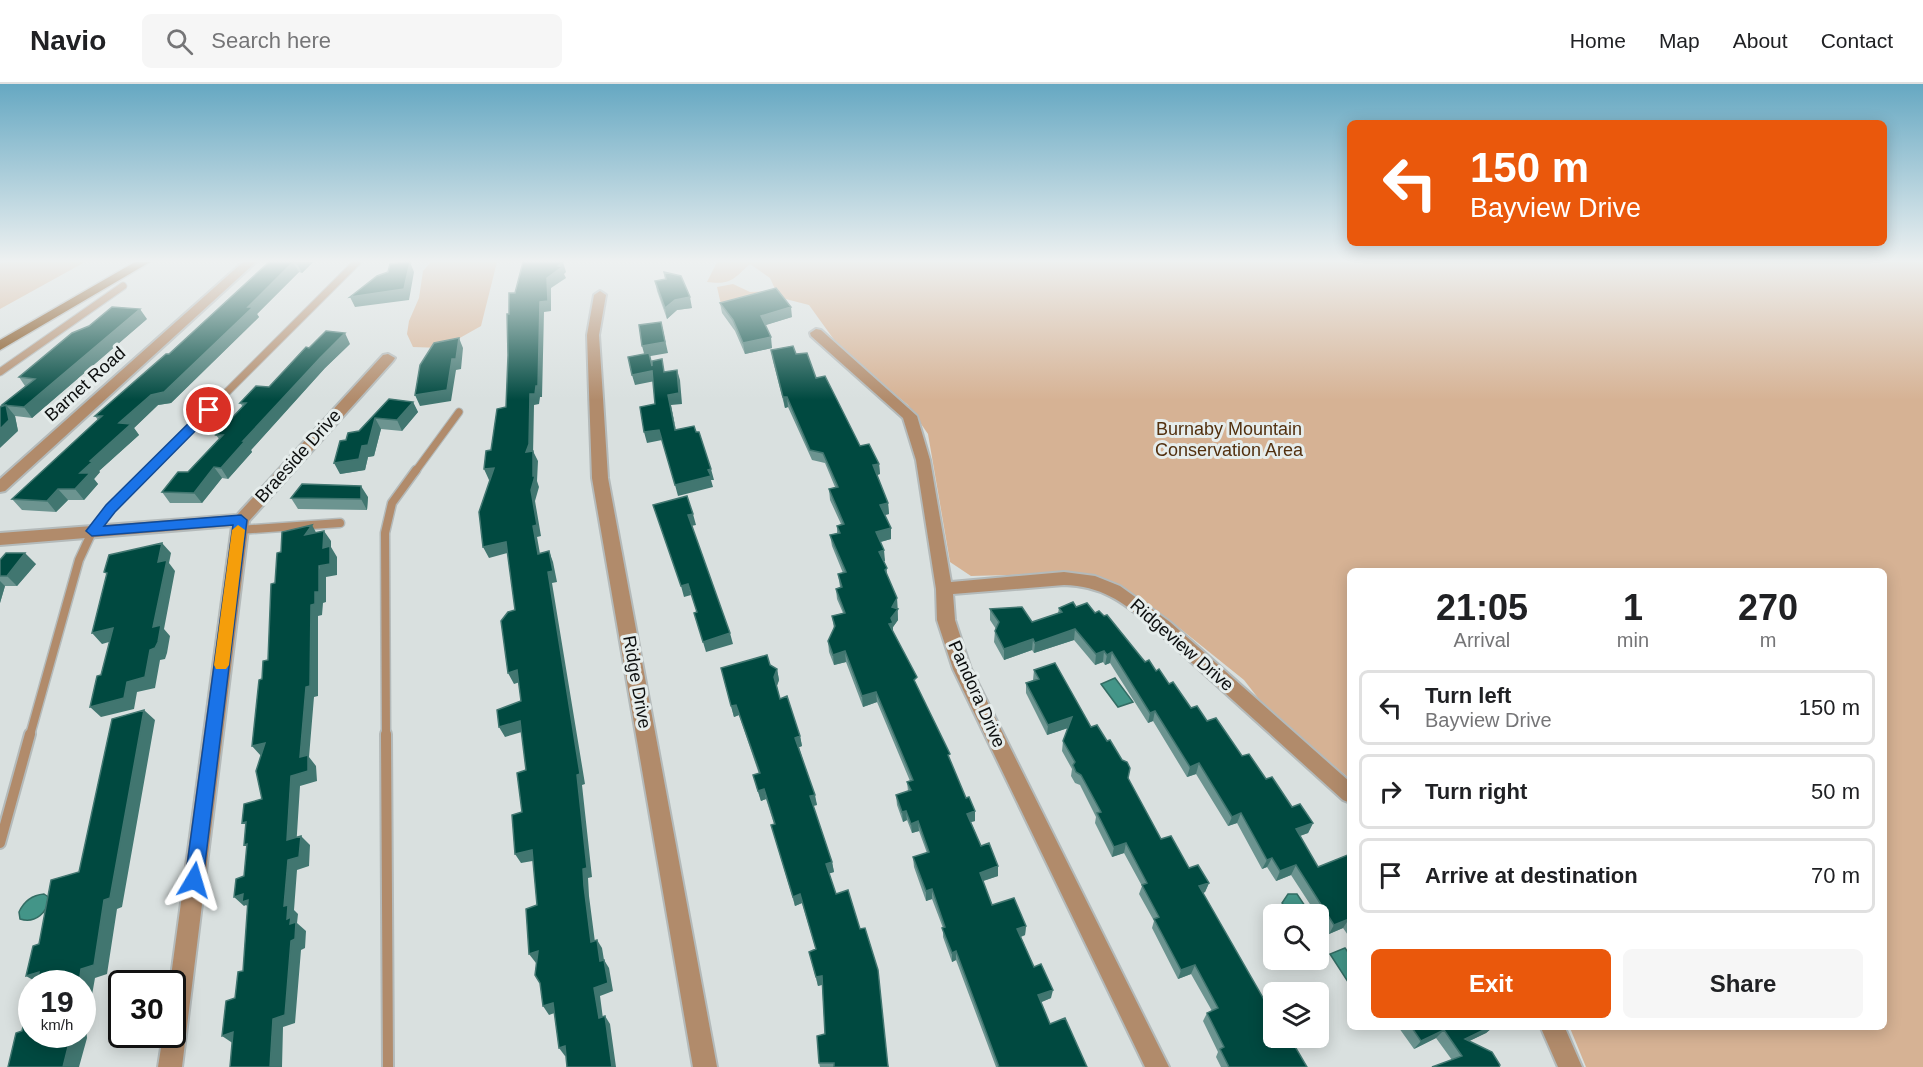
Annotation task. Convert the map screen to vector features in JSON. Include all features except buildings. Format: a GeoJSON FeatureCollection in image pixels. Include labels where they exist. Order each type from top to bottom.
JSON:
{"type":"FeatureCollection","features":[{"type":"Feature","properties":{"kind":"main road"},"geometry":{"type":"LineString","coordinates":[[0,332],[42,308]]}},
{"type":"Feature","properties":{"kind":"main road"},"geometry":{"type":"LineString","coordinates":[[0,346],[65,308]]}},
{"type":"Feature","properties":{"kind":"street","name":"Barnet Road"},"geometry":{"type":"LineString","coordinates":[[0,487],[199,308]]}},
{"type":"Feature","properties":{"kind":"street","name":"Ridge Drive"},"geometry":{"type":"LineString","coordinates":[[598,308],[593,335],[600,478],[705,1067]]}},
{"type":"Feature","properties":{"kind":"street","name":"Pandora Drive"},"geometry":{"type":"LineString","coordinates":[[816,333],[910,416],[923,460],[944,589],[946,620],[962,669],[1157,1067]]}},
{"type":"Feature","properties":{"kind":"street","name":"Braeside Drive"},"geometry":{"type":"LineString","coordinates":[[239,525],[388,358]]}},
{"type":"Feature","properties":{"kind":"street"},"geometry":{"type":"LineString","coordinates":[[0,540],[92,531],[239,525],[170,1067]]}},
{"type":"Feature","properties":{"kind":"street","name":"Ridgeview Drive"},"geometry":{"type":"LineString","coordinates":[[944,589],[1059,579],[1093,581],[1116,591],[1164,627],[1347,791]]}},
{"type":"Feature","properties":{"kind":"street"},"geometry":{"type":"LineString","coordinates":[[1554,1030],[1570,1067]]}},
{"type":"Feature","properties":{"kind":"lane"},"geometry":{"type":"LineString","coordinates":[[0,372],[92,308]]}},
{"type":"Feature","properties":{"kind":"lane"},"geometry":{"type":"LineString","coordinates":[[0,843],[78,560],[92,531],[110,508],[311,308]]}},
{"type":"Feature","properties":{"kind":"lane"},"geometry":{"type":"LineString","coordinates":[[388,1067],[385,533],[392,503],[459,412]]}},
{"type":"Feature","properties":{"kind":"lane"},"geometry":{"type":"LineString","coordinates":[[239,525],[340,523]]}},
{"type":"Feature","properties":{"kind":"green space"},"geometry":{"type":"Polygon","coordinates":[[[415,308],[486,308],[481,326],[442,348],[413,347],[407,334],[415,308]]]}},
{"type":"Feature","properties":{"kind":"green space","name":"Burnaby Mountain Conservation Area"},"geometry":{"type":"Polygon","coordinates":[[[811,308],[1923,308],[1923,1067],[1586,1067],[1571,1030],[1887,1030],[1887,568],[1347,568],[1347,777],[1269,712],[1244,680],[1167,618],[1084,573],[971,576],[950,562],[928,434],[908,405],[840,348],[811,308]]]}},
{"type":"Feature","properties":{"kind":"shaded area"},"geometry":{"type":"Polygon","coordinates":[[[1115,678],[1133,702],[1118,707],[1101,684],[1115,678]]]}},
{"type":"Feature","properties":{"kind":"shaded area"},"geometry":{"type":"Polygon","coordinates":[[[44,894],[50,898],[40,916],[31,920],[20,919],[19,912],[26,902],[44,894]]]}},
{"type":"Feature","properties":{"kind":"shaded area"},"geometry":{"type":"Polygon","coordinates":[[[1288,894],[1297,894],[1304,904],[1283,904],[1288,894]]]}},
{"type":"Feature","properties":{"kind":"shaded area"},"geometry":{"type":"Polygon","coordinates":[[[1345,948],[1347,951],[1347,980],[1330,954],[1345,948]]]}},
{"type":"Feature","properties":{"kind":"slow traffic"},"geometry":{"type":"LineString","coordinates":[[221,665],[238,530]]}},
{"type":"Feature","properties":{"kind":"route"},"geometry":{"type":"LineString","coordinates":[[194,880],[241,520],[92,531],[110,508],[209,410]]}}]}
